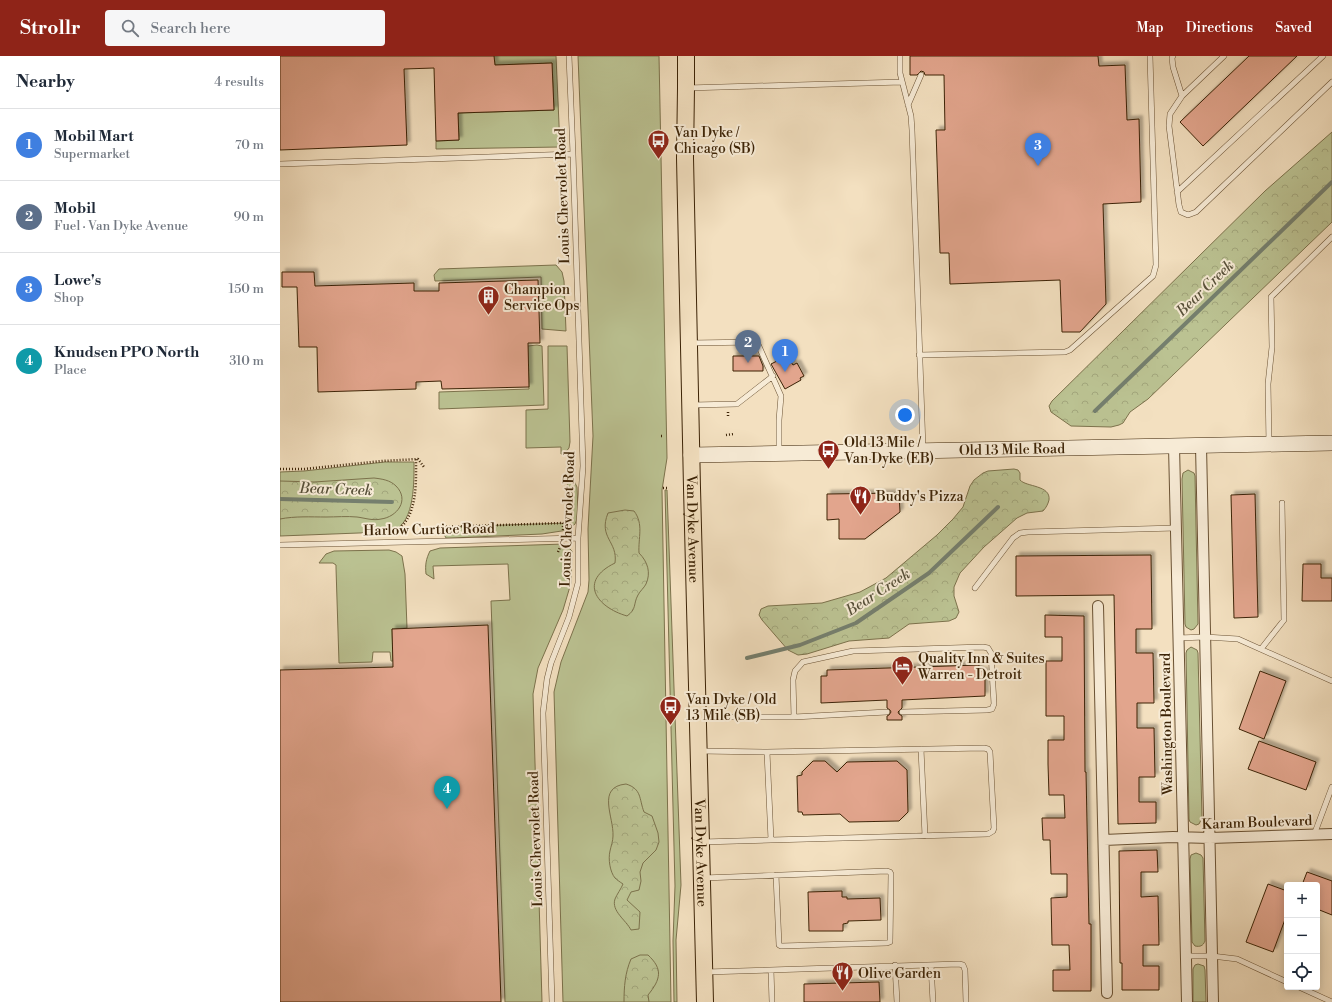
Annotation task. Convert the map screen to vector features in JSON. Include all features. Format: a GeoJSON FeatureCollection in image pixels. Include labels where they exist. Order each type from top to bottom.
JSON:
{"type":"FeatureCollection","features":[{"type":"Feature","properties":{"kind":"main road","name":"Van Dyke Avenue"},"geometry":{"type":"LineString","coordinates":[[686,56],[685,158],[705,1002]]}},
{"type":"Feature","properties":{"kind":"street","name":"Old 13 Mile Road"},"geometry":{"type":"LineString","coordinates":[[691,455],[1332,444]]}},
{"type":"Feature","properties":{"kind":"street","name":"Washington Boulevard"},"geometry":{"type":"LineString","coordinates":[[1174,446],[1187,1002]]}},
{"type":"Feature","properties":{"kind":"street"},"geometry":{"type":"LineString","coordinates":[[1201,446],[1213,1002]]}},
{"type":"Feature","properties":{"kind":"street"},"geometry":{"type":"LineString","coordinates":[[1098,606],[1107,993]]}},
{"type":"Feature","properties":{"kind":"street","name":"Karam Boulevard"},"geometry":{"type":"LineString","coordinates":[[1104,840],[1332,834]]}},
{"type":"Feature","properties":{"kind":"lane","name":"Louis Chevrolet Road"},"geometry":{"type":"LineString","coordinates":[[552,1002],[543,713],[547,679],[555,652],[569,617],[577,588],[582,466],[569,56]]}},
{"type":"Feature","properties":{"kind":"lane"},"geometry":{"type":"LineString","coordinates":[[900,56],[900,73],[911,116],[912,130],[923,451]]}},
{"type":"Feature","properties":{"kind":"lane"},"geometry":{"type":"LineString","coordinates":[[919,355],[1065,352],[1070,350],[1153,276],[1156,265],[1150,56]]}},
{"type":"Feature","properties":{"kind":"lane"},"geometry":{"type":"LineString","coordinates":[[1173,56],[1173,67],[1182,96]]}},
{"type":"Feature","properties":{"kind":"lane"},"geometry":{"type":"LineString","coordinates":[[1224,56],[1182,96],[1170,114],[1169,126],[1177,192],[1181,212],[1188,215],[1196,212],[1332,82]]}},
{"type":"Feature","properties":{"kind":"lane"},"geometry":{"type":"LineString","coordinates":[[1177,192],[1323,56]]}},
{"type":"Feature","properties":{"kind":"lane"},"geometry":{"type":"LineString","coordinates":[[908,104],[921,75]]}},
{"type":"Feature","properties":{"kind":"lane"},"geometry":{"type":"LineString","coordinates":[[686,88],[902,82]]}},
{"type":"Feature","properties":{"kind":"lane"},"geometry":{"type":"LineString","coordinates":[[280,164],[573,154]]}},
{"type":"Feature","properties":{"kind":"lane"},"geometry":{"type":"LineString","coordinates":[[1270,445],[1268,384],[1272,347],[1271,297],[1332,237]]}},
{"type":"Feature","properties":{"kind":"lane"},"geometry":{"type":"LineString","coordinates":[[689,343],[757,342],[781,396],[779,453]]}},
{"type":"Feature","properties":{"kind":"lane"},"geometry":{"type":"LineString","coordinates":[[690,405],[737,404],[773,376]]}},
{"type":"Feature","properties":{"kind":"lane"},"geometry":{"type":"LineString","coordinates":[[1261,649],[1284,620],[1282,503]]}},
{"type":"Feature","properties":{"kind":"lane"},"geometry":{"type":"LineString","coordinates":[[975,588],[1013,538],[1020,534],[1028,532],[1176,528]]}},
{"type":"Feature","properties":{"kind":"lane","name":"Harlow Curtice Road"},"geometry":{"type":"LineString","coordinates":[[280,544],[578,538]]}},
{"type":"Feature","properties":{"kind":"lane"},"geometry":{"type":"LineString","coordinates":[[1178,638],[1205,637],[1238,639],[1332,681]]}},
{"type":"Feature","properties":{"kind":"lane"},"geometry":{"type":"LineString","coordinates":[[794,717],[794,671],[803,662],[837,653],[853,651],[988,648],[991,653],[994,704],[992,709],[902,712]]}},
{"type":"Feature","properties":{"kind":"lane"},"geometry":{"type":"LineString","coordinates":[[698,717],[794,717],[887,712]]}},
{"type":"Feature","properties":{"kind":"lane"},"geometry":{"type":"LineString","coordinates":[[921,749],[925,836]]}},
{"type":"Feature","properties":{"kind":"lane"},"geometry":{"type":"LineString","coordinates":[[699,751],[767,752],[988,749],[990,752],[994,828],[988,834],[701,842]]}},
{"type":"Feature","properties":{"kind":"lane"},"geometry":{"type":"LineString","coordinates":[[767,752],[771,840]]}},
{"type":"Feature","properties":{"kind":"lane"},"geometry":{"type":"LineString","coordinates":[[1314,835],[1332,787]]}},
{"type":"Feature","properties":{"kind":"lane"},"geometry":{"type":"LineString","coordinates":[[702,878],[776,875],[890,872],[890,942],[779,945],[776,875]]}},
{"type":"Feature","properties":{"kind":"lane"},"geometry":{"type":"LineString","coordinates":[[1186,956],[1212,956],[1237,960],[1284,981]]}},
{"type":"Feature","properties":{"kind":"lane"},"geometry":{"type":"LineString","coordinates":[[705,972],[959,964],[963,965],[965,970],[966,1002]]}},
{"type":"Feature","properties":{"kind":"lane"},"geometry":{"type":"LineString","coordinates":[[895,965],[897,1002]]}},
{"type":"Feature","properties":{"kind":"lane"},"geometry":{"type":"LineString","coordinates":[[931,965],[933,1002]]}},
{"type":"Feature","properties":{"kind":"lane"},"geometry":{"type":"LineString","coordinates":[[771,970],[772,1002]]}},
{"type":"Feature","properties":{"kind":"lane"},"geometry":{"type":"LineString","coordinates":[[1305,990],[1332,1002]]}},
{"type":"Feature","properties":{"kind":"path"},"geometry":{"type":"LineString","coordinates":[[726,435],[734,434]]}},
{"type":"Feature","properties":{"kind":"path"},"geometry":{"type":"LineString","coordinates":[[388,535],[400,529],[406,523],[415,494],[416,459]]}},
{"type":"Feature","properties":{"kind":"path"},"geometry":{"type":"LineString","coordinates":[[280,469],[304,469],[416,459],[418,459],[424,467]]}},
{"type":"Feature","properties":{"kind":"path"},"geometry":{"type":"LineString","coordinates":[[440,527],[563,523],[564,538],[558,552]]}},
{"type":"Feature","properties":{"kind":"green space"},"geometry":{"type":"Polygon","coordinates":[[[494,56],[556,56],[560,147],[436,149],[436,141],[459,140],[458,113],[554,110],[552,63],[495,65],[494,56]]]}},
{"type":"Feature","properties":{"kind":"green space"},"geometry":{"type":"Polygon","coordinates":[[[578,56],[659,56],[667,458],[662,490],[671,1002],[563,1002],[554,692],[561,662],[588,592],[588,529],[593,436],[578,56]]]}},
{"type":"Feature","properties":{"kind":"green space"},"geometry":{"type":"Polygon","coordinates":[[[1332,132],[1332,222],[1148,399],[1130,412],[1123,423],[1111,427],[1071,426],[1051,412],[1049,406],[1052,401],[1265,191],[1332,132]]]}},
{"type":"Feature","properties":{"kind":"green space"},"geometry":{"type":"Polygon","coordinates":[[[556,265],[562,272],[564,281],[566,331],[542,329],[541,277],[435,281],[434,275],[439,269],[556,265]]]}},
{"type":"Feature","properties":{"kind":"green space"},"geometry":{"type":"Polygon","coordinates":[[[528,346],[542,346],[544,405],[439,409],[439,392],[529,389],[528,346]]]}},
{"type":"Feature","properties":{"kind":"green space"},"geometry":{"type":"Polygon","coordinates":[[[548,346],[567,346],[570,442],[569,448],[564,454],[561,454],[561,447],[526,448],[526,410],[548,409],[548,346]]]}},
{"type":"Feature","properties":{"kind":"green space"},"geometry":{"type":"Polygon","coordinates":[[[385,462],[414,462],[414,479],[410,510],[401,526],[394,530],[385,532],[280,536],[280,472],[304,471],[385,462]]]}},
{"type":"Feature","properties":{"kind":"green space"},"geometry":{"type":"Polygon","coordinates":[[[1018,470],[1020,473],[1020,480],[1042,489],[1049,495],[1048,503],[1043,511],[1027,513],[1017,518],[984,547],[960,573],[954,587],[954,596],[959,612],[956,618],[949,621],[909,624],[889,638],[849,641],[807,654],[798,655],[788,650],[759,615],[761,609],[768,606],[822,603],[860,592],[886,578],[937,535],[953,519],[963,507],[970,486],[974,480],[988,471],[1018,470]]]}},
{"type":"Feature","properties":{"kind":"green space"},"geometry":{"type":"Polygon","coordinates":[[[1188,470],[1194,473],[1195,476],[1198,624],[1191,630],[1186,627],[1185,624],[1182,479],[1183,473],[1188,470]]]}},
{"type":"Feature","properties":{"kind":"green space"},"geometry":{"type":"Polygon","coordinates":[[[567,476],[573,479],[577,487],[578,509],[575,524],[568,530],[542,534],[446,538],[440,527],[569,523],[567,476]]]}},
{"type":"Feature","properties":{"kind":"green space"},"geometry":{"type":"Polygon","coordinates":[[[374,478],[386,480],[394,484],[400,491],[402,497],[400,507],[387,518],[375,520],[357,517],[297,517],[280,519],[280,481],[314,482],[374,478]]]}},
{"type":"Feature","properties":{"kind":"green space"},"geometry":{"type":"Polygon","coordinates":[[[665,490],[667,490],[681,885],[676,940],[677,1002],[674,1002],[673,941],[675,886],[665,490]]]}},
{"type":"Feature","properties":{"kind":"green space"},"geometry":{"type":"Polygon","coordinates":[[[625,510],[634,511],[639,521],[639,553],[645,560],[648,568],[648,580],[638,595],[634,609],[627,616],[616,612],[600,600],[594,585],[597,578],[604,570],[615,563],[614,549],[605,528],[608,513],[625,510]]]}},
{"type":"Feature","properties":{"kind":"green space"},"geometry":{"type":"Polygon","coordinates":[[[565,544],[572,551],[571,583],[563,610],[538,668],[533,694],[542,1002],[505,1002],[491,601],[510,600],[508,564],[433,566],[434,579],[426,574],[426,562],[430,551],[440,548],[565,544]]]}},
{"type":"Feature","properties":{"kind":"green space"},"geometry":{"type":"Polygon","coordinates":[[[389,550],[402,556],[405,574],[407,628],[392,629],[393,661],[391,661],[390,652],[373,652],[372,662],[339,663],[336,565],[333,563],[319,563],[326,554],[334,551],[389,550]]]}},
{"type":"Feature","properties":{"kind":"green space"},"geometry":{"type":"Polygon","coordinates":[[[1191,647],[1197,650],[1198,653],[1202,818],[1199,824],[1196,825],[1190,822],[1189,819],[1186,653],[1191,647]]]}},
{"type":"Feature","properties":{"kind":"green space"},"geometry":{"type":"Polygon","coordinates":[[[626,784],[635,789],[639,795],[644,812],[652,816],[658,833],[659,842],[656,850],[643,863],[640,872],[641,881],[639,890],[631,892],[627,900],[640,912],[639,929],[631,930],[615,908],[615,899],[623,884],[613,875],[609,858],[613,828],[609,797],[611,791],[617,786],[626,784]]]}},
{"type":"Feature","properties":{"kind":"green space"},"geometry":{"type":"Polygon","coordinates":[[[1196,853],[1201,855],[1203,858],[1205,941],[1201,946],[1195,946],[1192,942],[1190,859],[1191,855],[1196,853]]]}},
{"type":"Feature","properties":{"kind":"green space"},"geometry":{"type":"Polygon","coordinates":[[[640,955],[648,955],[653,960],[658,970],[658,979],[648,995],[649,1002],[624,1002],[625,980],[629,964],[631,959],[640,955]]]}},
{"type":"Feature","properties":{"kind":"green space"},"geometry":{"type":"Polygon","coordinates":[[[1198,964],[1204,966],[1205,970],[1206,1002],[1193,1002],[1193,969],[1195,965],[1198,964]]]}},
{"type":"Feature","properties":{"kind":"building"},"geometry":{"type":"Polygon","coordinates":[[[280,56],[494,56],[495,65],[552,63],[554,110],[458,113],[459,140],[436,141],[434,68],[404,69],[407,145],[280,150],[280,56]]]}},
{"type":"Feature","properties":{"kind":"building"},"geometry":{"type":"Polygon","coordinates":[[[910,56],[1098,56],[1099,66],[1125,65],[1127,120],[1139,119],[1141,202],[1103,204],[1106,304],[1080,332],[1062,332],[1060,280],[950,284],[949,253],[940,253],[936,130],[945,130],[944,75],[925,75],[924,72],[921,71],[917,75],[910,75],[910,56]]]}},
{"type":"Feature","properties":{"kind":"building"},"geometry":{"type":"Polygon","coordinates":[[[1249,56],[1297,56],[1203,146],[1180,122],[1249,56]]]}},
{"type":"Feature","properties":{"kind":"building"},"geometry":{"type":"Polygon","coordinates":[[[282,272],[314,272],[315,286],[414,283],[414,291],[439,291],[439,283],[538,280],[540,343],[528,343],[529,387],[442,389],[441,381],[416,382],[416,389],[318,392],[317,347],[299,347],[297,287],[282,287],[282,272]]]}},
{"type":"Feature","properties":{"kind":"building"},"geometry":{"type":"Polygon","coordinates":[[[733,356],[759,356],[763,366],[763,371],[733,371],[733,356]]]}},
{"type":"Feature","properties":{"kind":"building"},"geometry":{"type":"Polygon","coordinates":[[[787,356],[793,365],[797,363],[804,376],[800,378],[801,380],[785,389],[771,364],[787,356]]]}},
{"type":"Feature","properties":{"kind":"building","name":"Buddy's Pizza"},"geometry":{"type":"Polygon","coordinates":[[[899,493],[900,512],[865,539],[839,539],[839,519],[827,520],[827,494],[899,493]]]}},
{"type":"Feature","properties":{"kind":"building"},"geometry":{"type":"Polygon","coordinates":[[[1255,494],[1258,617],[1234,618],[1231,495],[1255,494]]]}},
{"type":"Feature","properties":{"kind":"building"},"geometry":{"type":"Polygon","coordinates":[[[1151,555],[1152,629],[1136,629],[1136,653],[1153,653],[1154,703],[1137,703],[1137,728],[1154,728],[1155,777],[1139,777],[1139,802],[1156,802],[1156,823],[1118,824],[1114,595],[1016,596],[1016,556],[1151,555]]]}},
{"type":"Feature","properties":{"kind":"building"},"geometry":{"type":"Polygon","coordinates":[[[1303,564],[1321,564],[1321,578],[1332,578],[1332,601],[1302,601],[1303,564]]]}},
{"type":"Feature","properties":{"kind":"building"},"geometry":{"type":"Polygon","coordinates":[[[1045,615],[1084,616],[1085,772],[1089,924],[1091,924],[1091,991],[1053,991],[1053,970],[1070,970],[1069,945],[1052,945],[1051,898],[1067,897],[1067,874],[1051,874],[1050,840],[1043,840],[1042,818],[1065,818],[1064,795],[1049,795],[1048,764],[1048,740],[1064,740],[1064,716],[1046,716],[1046,661],[1062,661],[1062,637],[1045,637],[1045,615]]]}},
{"type":"Feature","properties":{"kind":"building"},"geometry":{"type":"Polygon","coordinates":[[[488,625],[501,1002],[280,1002],[280,670],[393,667],[392,629],[488,625]]]}},
{"type":"Feature","properties":{"kind":"building","name":"Quality Inn & Suites Warren - Detroit"},"geometry":{"type":"Polygon","coordinates":[[[979,665],[979,671],[985,671],[985,696],[902,700],[902,708],[898,712],[902,716],[902,720],[887,720],[887,716],[891,712],[887,708],[887,700],[821,703],[821,676],[827,676],[827,670],[979,665]]]}},
{"type":"Feature","properties":{"kind":"building"},"geometry":{"type":"Polygon","coordinates":[[[1260,671],[1286,681],[1264,739],[1239,729],[1260,671]]]}},
{"type":"Feature","properties":{"kind":"building"},"geometry":{"type":"Polygon","coordinates":[[[1259,741],[1316,762],[1306,790],[1248,769],[1259,741]]]}},
{"type":"Feature","properties":{"kind":"building"},"geometry":{"type":"Polygon","coordinates":[[[813,761],[825,761],[837,772],[847,762],[897,761],[907,770],[908,812],[899,821],[849,822],[840,814],[803,815],[802,812],[798,812],[797,776],[802,775],[802,772],[813,761]]]}},
{"type":"Feature","properties":{"kind":"building"},"geometry":{"type":"Polygon","coordinates":[[[1157,850],[1158,872],[1141,872],[1141,897],[1158,896],[1159,945],[1143,945],[1143,966],[1159,966],[1159,990],[1122,990],[1122,963],[1120,963],[1119,851],[1157,850]]]}},
{"type":"Feature","properties":{"kind":"building"},"geometry":{"type":"Polygon","coordinates":[[[1307,872],[1332,881],[1332,915],[1320,910],[1320,882],[1303,882],[1307,872]]]}},
{"type":"Feature","properties":{"kind":"building"},"geometry":{"type":"Polygon","coordinates":[[[1268,884],[1284,890],[1284,922],[1273,952],[1246,942],[1268,884]]]}},
{"type":"Feature","properties":{"kind":"building"},"geometry":{"type":"Polygon","coordinates":[[[842,891],[842,897],[847,897],[847,899],[880,898],[881,920],[848,921],[848,923],[843,924],[843,931],[809,931],[808,892],[842,891]]]}},
{"type":"Feature","properties":{"kind":"building","name":"Olive Garden"},"geometry":{"type":"Polygon","coordinates":[[[879,982],[880,1002],[804,1002],[804,984],[879,982]]]}},
{"type":"Feature","properties":{"kind":"waterway","name":"Bear Creek"},"geometry":{"type":"LineString","coordinates":[[1095,411],[1332,182]]}},
{"type":"Feature","properties":{"kind":"waterway","name":"Bear Creek"},"geometry":{"type":"LineString","coordinates":[[280,499],[392,502]]}},
{"type":"Feature","properties":{"kind":"waterway","name":"Bear Creek"},"geometry":{"type":"LineString","coordinates":[[747,658],[800,645],[856,623],[929,573],[998,507]]}},
{"type":"Feature","properties":{"kind":"place","name":"Van Dyke / Chicago (SB)"},"geometry":{"type":"Point","coordinates":[659,160]}},
{"type":"Feature","properties":{"kind":"place","name":"Lowe's"},"geometry":{"type":"Point","coordinates":[1038,166]}},
{"type":"Feature","properties":{"kind":"place","name":"Champion Service Ops"},"geometry":{"type":"Point","coordinates":[489,316]}},
{"type":"Feature","properties":{"kind":"place","name":"Mobil"},"geometry":{"type":"Point","coordinates":[748,363]}},
{"type":"Feature","properties":{"kind":"place","name":"Mobil Mart"},"geometry":{"type":"Point","coordinates":[785,372]}},
{"type":"Feature","properties":{"kind":"place","name":"Old 13 Mile / Van Dyke (EB)"},"geometry":{"type":"Point","coordinates":[829,470]}},
{"type":"Feature","properties":{"kind":"place","name":"Buddy's Pizza"},"geometry":{"type":"Point","coordinates":[861,516]}},
{"type":"Feature","properties":{"kind":"place","name":"Quality Inn & Suites Warren - Detroit"},"geometry":{"type":"Point","coordinates":[903,686]}},
{"type":"Feature","properties":{"kind":"place","name":"Van Dyke / Old 13 Mile (SB)"},"geometry":{"type":"Point","coordinates":[671,726]}},
{"type":"Feature","properties":{"kind":"place","name":"Knudsen PPO North"},"geometry":{"type":"Point","coordinates":[447,809]}},
{"type":"Feature","properties":{"kind":"place","name":"Olive Garden"},"geometry":{"type":"Point","coordinates":[842,992]}}]}
